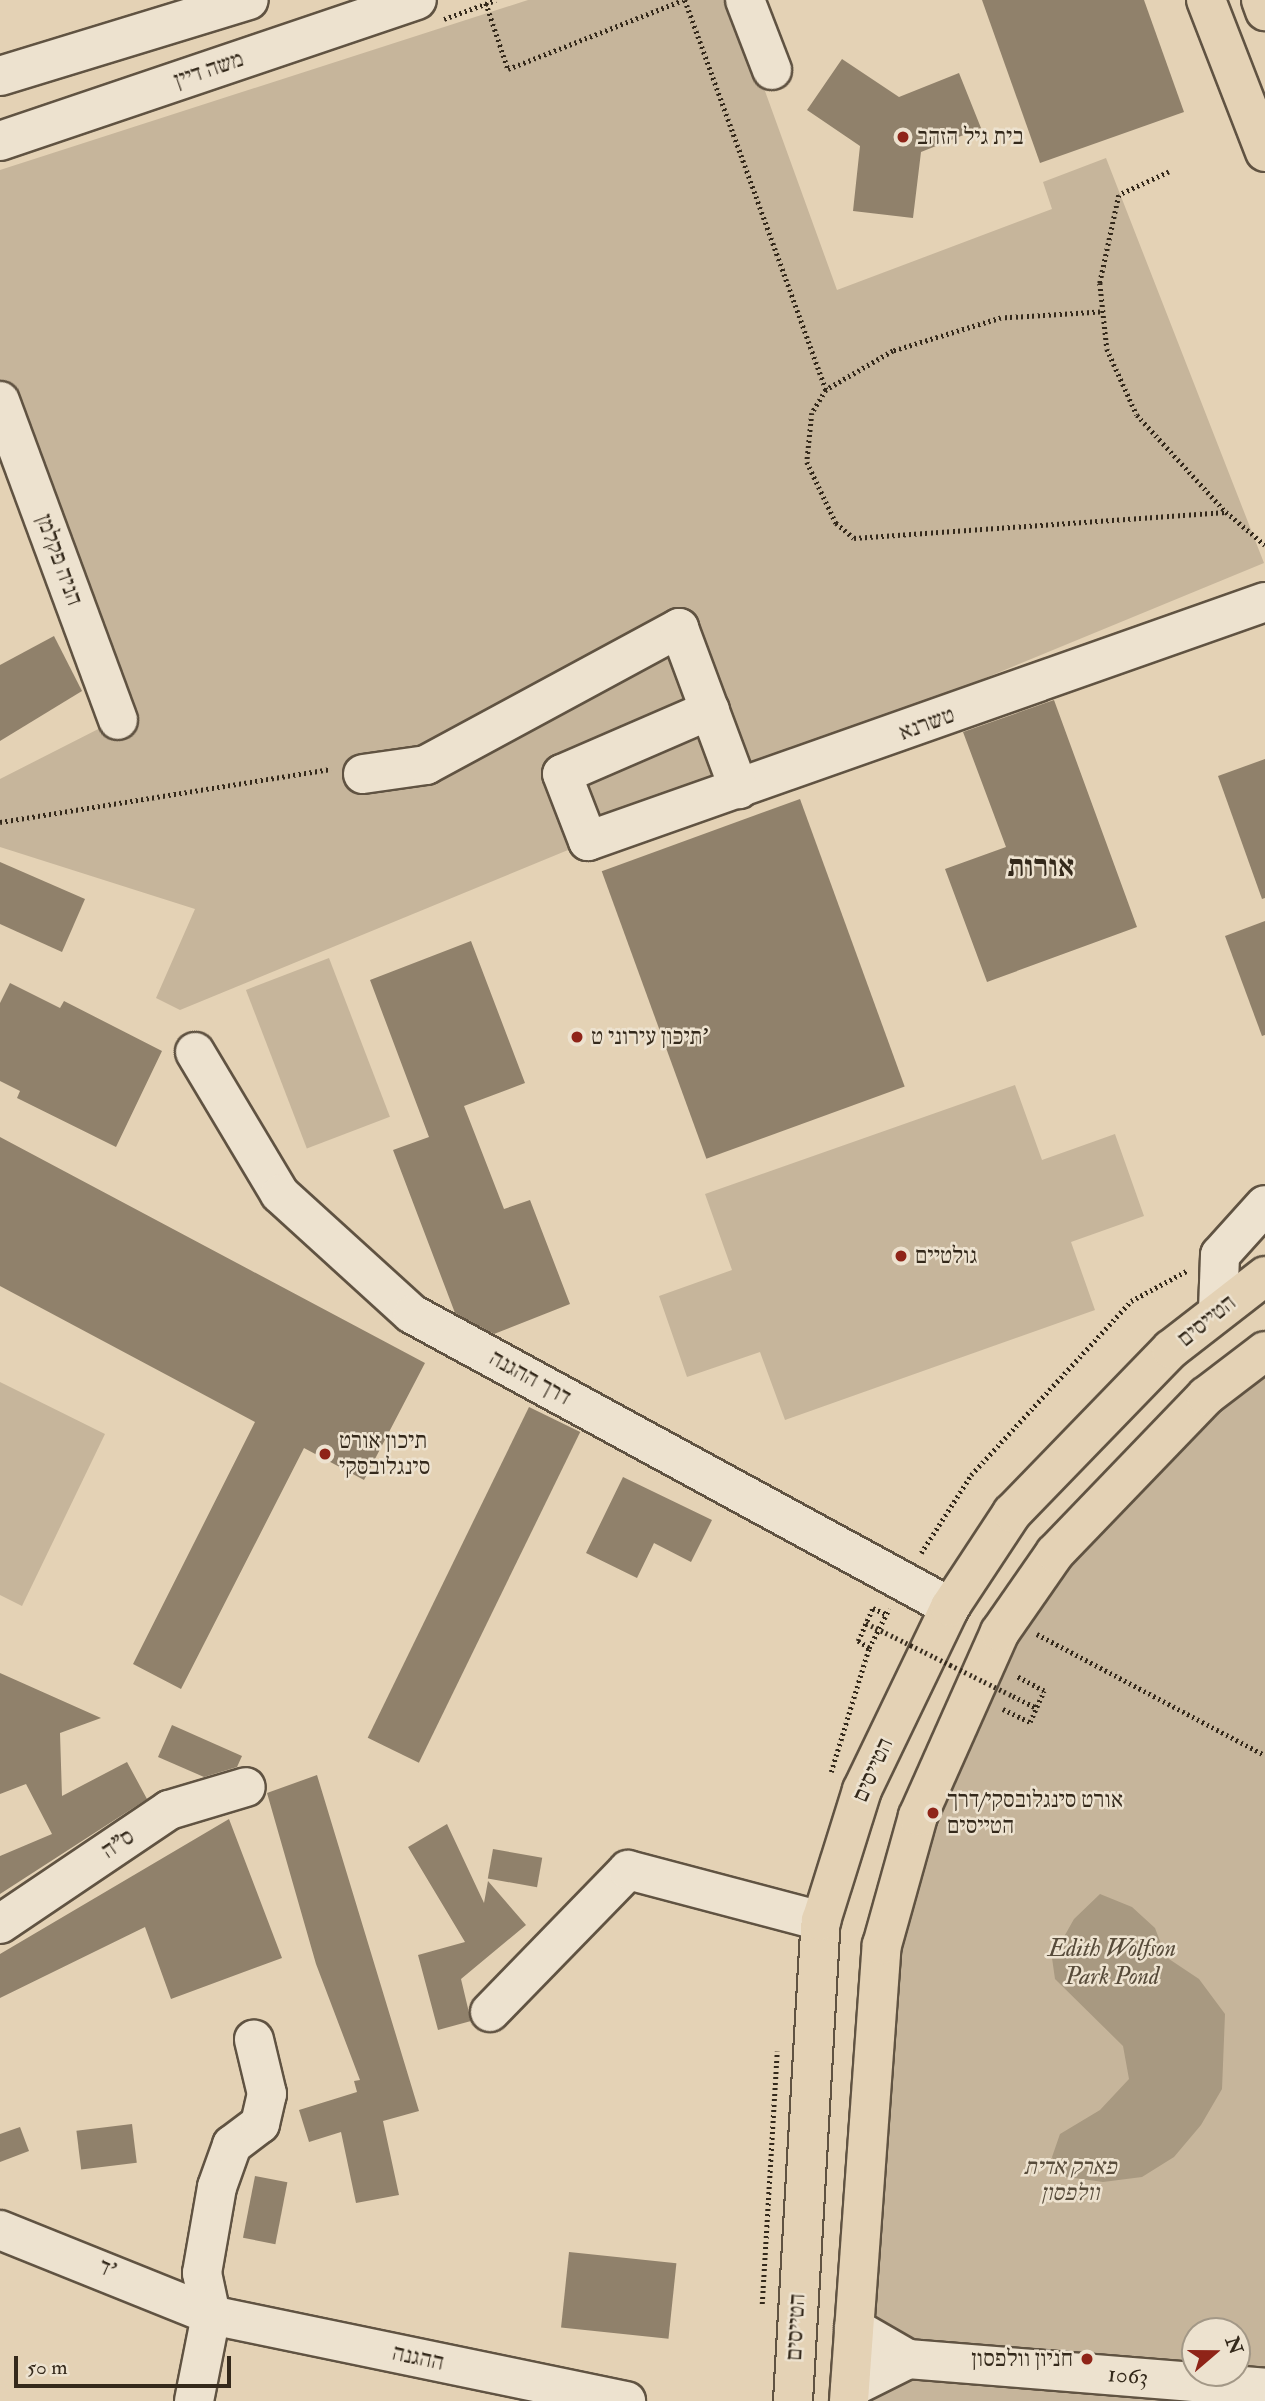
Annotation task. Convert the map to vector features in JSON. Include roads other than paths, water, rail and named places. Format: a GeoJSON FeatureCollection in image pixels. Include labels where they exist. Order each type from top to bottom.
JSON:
{"type":"FeatureCollection","features":[{"type":"Feature","properties":{"kind":"main road"},"geometry":{"type":"LineString","coordinates":[[1206,0],[1265,152]]}},
{"type":"Feature","properties":{"kind":"main road"},"geometry":{"type":"LineString","coordinates":[[1261,0],[1265,10]]}},
{"type":"Feature","properties":{"kind":"main road","name":"הטייסים"},"geometry":{"type":"LineString","coordinates":[[793,2401],[821,1921],[862,1790],[950,1607],[1012,1513],[1171,1349],[1265,1276]]}},
{"type":"Feature","properties":{"kind":"main road"},"geometry":{"type":"LineString","coordinates":[[850,2395],[882,1945],[918,1816],[1009,1619],[1055,1553],[1206,1396],[1265,1352]]}},
{"type":"Feature","properties":{"kind":"street"},"geometry":{"type":"LineString","coordinates":[[0,76],[249,0]]}},
{"type":"Feature","properties":{"kind":"street","name":"משה דיין"},"geometry":{"type":"LineString","coordinates":[[0,141],[417,0]]}},
{"type":"Feature","properties":{"kind":"street"},"geometry":{"type":"LineString","coordinates":[[745,0],[772,71]]}},
{"type":"Feature","properties":{"kind":"street","name":"הניה פקלמן"},"geometry":{"type":"LineString","coordinates":[[0,401],[118,720]]}},
{"type":"Feature","properties":{"kind":"street","name":"טשרנא"},"geometry":{"type":"LineString","coordinates":[[710,710],[562,774],[587,841],[1265,602]]}},
{"type":"Feature","properties":{"kind":"street"},"geometry":{"type":"LineString","coordinates":[[363,774],[426,765],[679,628],[739,789]]}},
{"type":"Feature","properties":{"kind":"street","name":"דרך ההגנה"},"geometry":{"type":"LineString","coordinates":[[195,1052],[279,1194],[412,1314],[950,1607]]}},
{"type":"Feature","properties":{"kind":"street"},"geometry":{"type":"LineString","coordinates":[[1218,1310],[1220,1255],[1265,1205]]}},
{"type":"Feature","properties":{"kind":"street","name":"ס\"ה"},"geometry":{"type":"LineString","coordinates":[[0,1924],[169,1810],[246,1787]]}},
{"type":"Feature","properties":{"kind":"street"},"geometry":{"type":"LineString","coordinates":[[490,2012],[628,1870],[821,1921]]}},
{"type":"Feature","properties":{"kind":"street"},"geometry":{"type":"LineString","coordinates":[[194,2401],[211,2315],[202,2273],[217,2188],[232,2145],[260,2124],[267,2094],[254,2040]]}},
{"type":"Feature","properties":{"kind":"street","name":"ד'"},"geometry":{"type":"LineString","coordinates":[[0,2230],[211,2315]]}},
{"type":"Feature","properties":{"kind":"street","name":"ההגנה"},"geometry":{"type":"LineString","coordinates":[[211,2315],[625,2401]]}},
{"type":"Feature","properties":{"kind":"street","name":"1063"},"geometry":{"type":"LineString","coordinates":[[854,2329],[908,2358],[1265,2388]]}},
{"type":"Feature","properties":{"kind":"street"},"geometry":{"type":"LineString","coordinates":[[850,2395],[908,2358]]}},
{"type":"Feature","properties":{"kind":"water","name":"Edith Wolfson Park Pond"},"geometry":{"type":"Polygon","coordinates":[[[1100,1894],[1132,1907],[1155,1928],[1166,1957],[1199,1979],[1225,2014],[1222,2089],[1201,2125],[1174,2157],[1142,2177],[1103,2182],[1060,2176],[1052,2157],[1060,2134],[1100,2110],[1129,2079],[1123,2046],[1055,1979],[1052,1958],[1074,1919],[1100,1894]]]}},
{"type":"Feature","properties":{"kind":"place","name":"בית גיל הזהב"},"geometry":{"type":"Point","coordinates":[903,137]}},
{"type":"Feature","properties":{"kind":"place","name":"תיכון עירוני ט'"},"geometry":{"type":"Point","coordinates":[577,1037]}},
{"type":"Feature","properties":{"kind":"place","name":"גולטיים"},"geometry":{"type":"Point","coordinates":[901,1256]}},
{"type":"Feature","properties":{"kind":"place","name":"תיכון אורט סינגלובסקי"},"geometry":{"type":"Point","coordinates":[325,1454]}},
{"type":"Feature","properties":{"kind":"place","name":"אורט סינגלובסקי/דרך הטייסים"},"geometry":{"type":"Point","coordinates":[933,1813]}},
{"type":"Feature","properties":{"kind":"place","name":"חניון וולפסון"},"geometry":{"type":"Point","coordinates":[1087,2359]}},
{"type":"Feature","properties":{"kind":"district","name":"אורות"},"geometry":{"type":"Point","coordinates":[1041,867]}},
{"type":"Feature","properties":{"kind":"park label","name":"פארק אדית וולפסון"},"geometry":{"type":"Point","coordinates":[1070,2180]}}]}
